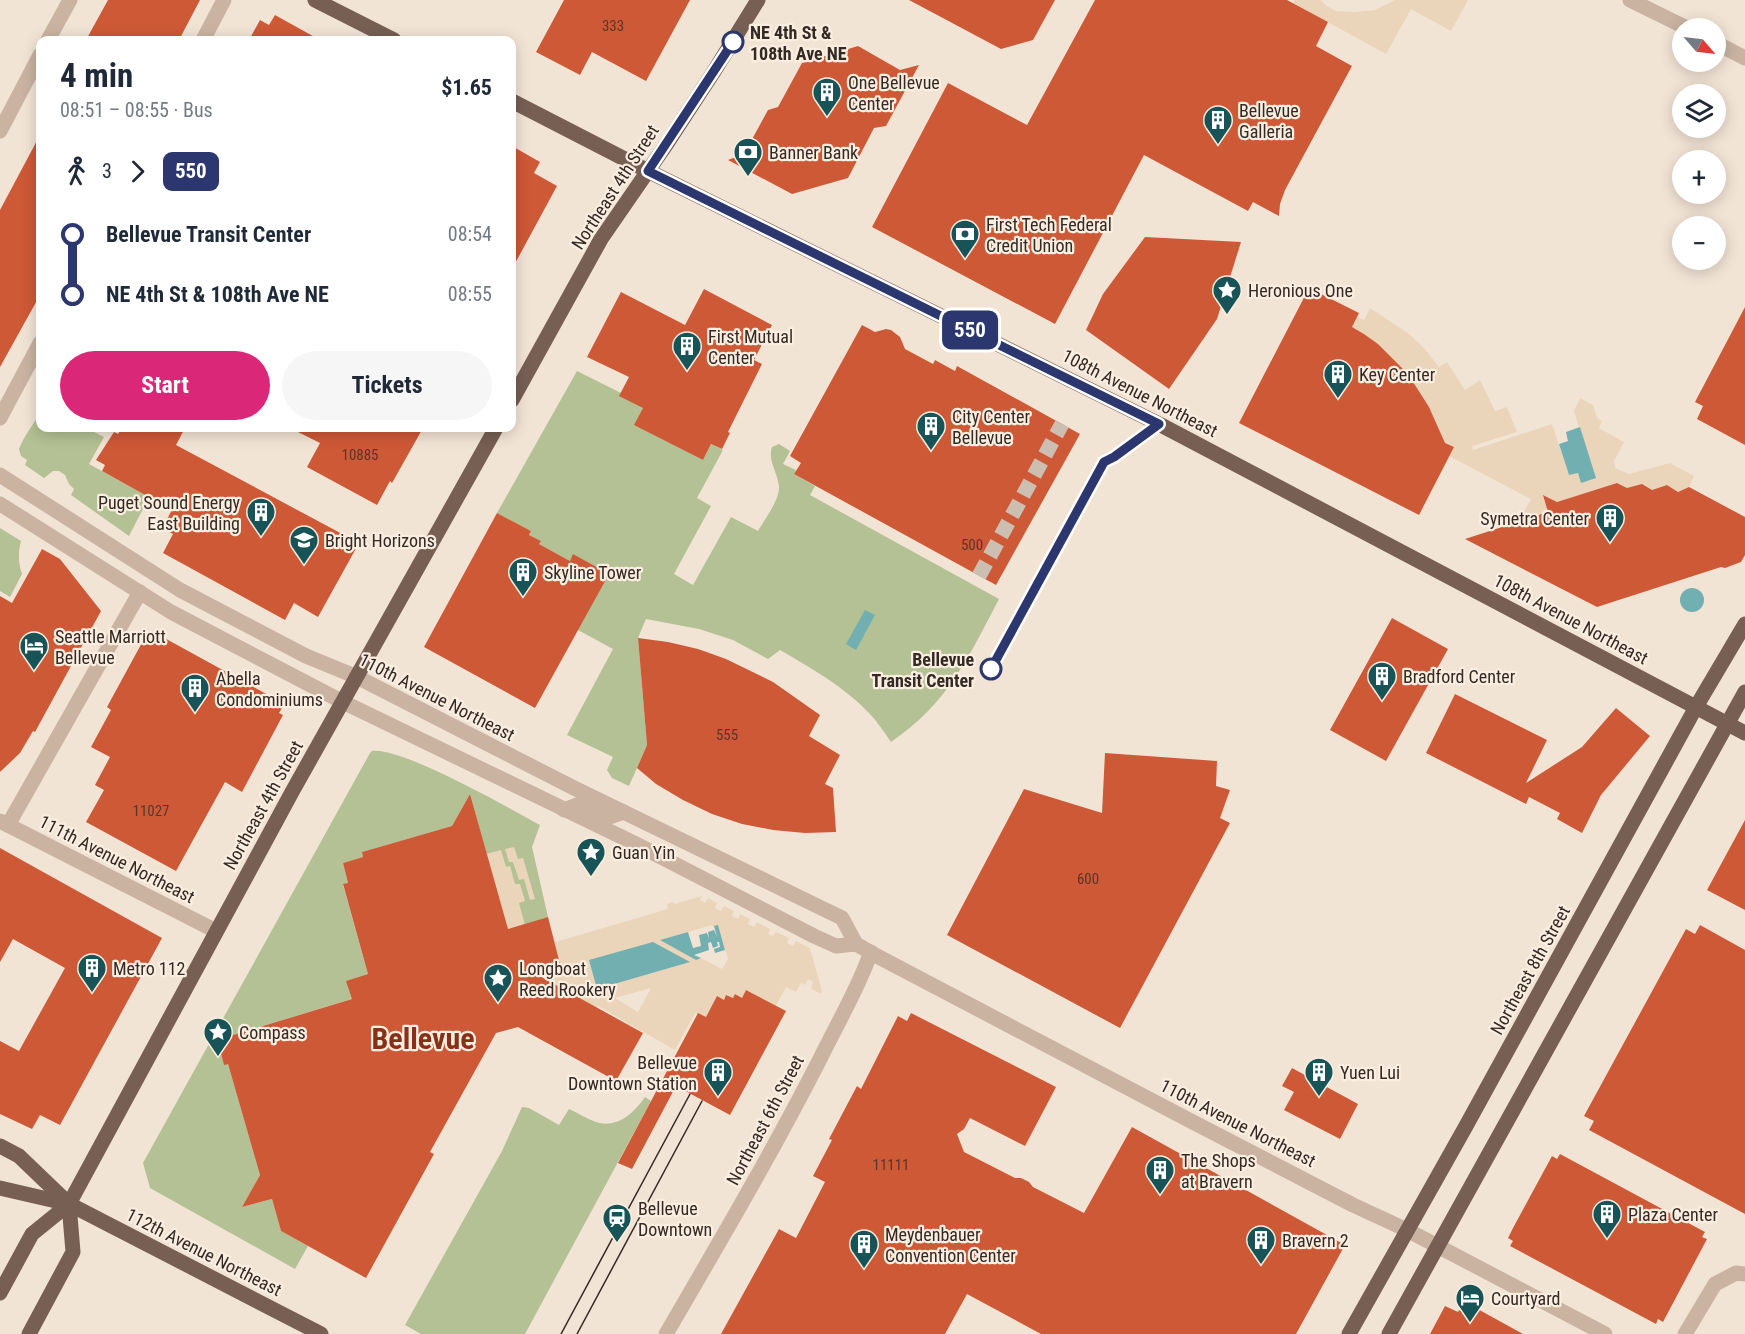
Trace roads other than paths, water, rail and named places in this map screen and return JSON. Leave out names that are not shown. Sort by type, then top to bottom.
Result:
[{"type":"main road","points":[[315,0],[386,36]]},
{"type":"main road","name":"Northeast 4th Street","points":[[516,393],[601,239],[713,73],[758,0]]},
{"type":"main road","name":"108th Avenue Northeast","points":[[516,103],[648,171],[1159,424],[1745,733]]},
{"type":"main road","name":"Northeast 4th Street","points":[[0,1293],[32,1234],[69,1204],[216,931],[494,432]]},
{"type":"main road","name":"Northeast 8th Street","points":[[1349,1334],[1696,707],[1745,624]]},
{"type":"main road","points":[[1389,1334],[1745,692]]},
{"type":"main road","name":"112th Avenue Northeast","points":[[0,1146],[19,1156],[69,1204]]},
{"type":"main road","name":"112th Avenue Northeast","points":[[0,1188],[69,1204],[321,1334]]},
{"type":"main road","points":[[29,1334],[73,1252],[69,1204]]},
{"type":"street","points":[[50,36],[70,0]]},
{"type":"street","points":[[205,36],[224,0]]},
{"type":"street","points":[[1630,0],[1672,21]]},
{"type":"street","points":[[1726,48],[1745,58]]},
{"type":"street","points":[[0,131],[36,63]]},
{"type":"street","points":[[0,418],[36,350]]},
{"type":"street","name":"110th Avenue Northeast","points":[[0,475],[180,590],[306,656],[357,677],[624,812],[842,918],[856,944],[1187,1119],[1353,1205],[1407,1230],[1605,1334]]},
{"type":"street","name":"110th Avenue Northeast","points":[[0,504],[171,612],[344,702],[634,843],[836,946],[856,944]]},
{"type":"street","points":[[4,823],[140,592]]},
{"type":"street","points":[[564,810],[578,805],[607,818],[624,812]]},
{"type":"street","name":"111th Avenue Northeast","points":[[4,823],[216,931]]},
{"type":"street","name":"Northeast 6th Street","points":[[666,1334],[744,1200],[804,1090],[871,952]]},
{"type":"street","points":[[1685,1334],[1715,1284],[1740,1273]]},
{"type":"water","points":[[1580,427],[1596,478],[1581,483],[1578,473],[1569,475],[1559,444],[1568,441],[1566,432]]},
{"type":"water","points":[[1692,588],[1700,592],[1704,600],[1700,608],[1692,612],[1684,608],[1680,600],[1684,592]]},
{"type":"water","points":[[865,610],[875,615],[856,650],[846,644]]},
{"type":"water","points":[[718,925],[725,950],[715,953],[714,949],[720,947],[719,942],[717,942],[718,946],[713,948],[711,942],[708,943],[709,950],[694,955],[701,958],[696,960],[660,940],[688,932],[693,948],[701,946],[699,935],[707,933],[709,939],[708,932],[714,930],[717,937],[714,926]]},
{"type":"water","points":[[653,942],[690,962],[597,989],[589,960]]},
{"type":"tunnel","points":[[979,576],[1062,424]]},
{"type":"tram line","points":[[561,1334],[690,1094]]},
{"type":"tram line","points":[[577,1334],[702,1101]]},
{"type":"place","name":"NE 4th St & 108th Ave NE","points":[[733,42]]},
{"type":"place","name":"One Bellevue Center","points":[[827,118]]},
{"type":"place","name":"Bellevue Galleria","points":[[1218,146]]},
{"type":"place","name":"Banner Bank","points":[[748,178]]},
{"type":"place","name":"First Tech Federal Credit Union","points":[[965,260]]},
{"type":"place","name":"Heronious One","points":[[1227,316]]},
{"type":"place","name":"First Mutual Center","points":[[687,372]]},
{"type":"place","name":"Key Center","points":[[1338,400]]},
{"type":"place","name":"City Center Bellevue","points":[[931,452]]},
{"type":"place","name":"Puget Sound Energy East Building","points":[[261,538]]},
{"type":"place","name":"Symetra Center","points":[[1610,544]]},
{"type":"place","name":"Bright Horizons","points":[[304,566]]},
{"type":"place","name":"Skyline Tower","points":[[523,598]]},
{"type":"place","name":"Bellevue Transit Center","points":[[991,669]]},
{"type":"place","name":"Seattle Marriott Bellevue","points":[[34,672]]},
{"type":"place","name":"Bradford Center","points":[[1382,702]]},
{"type":"place","name":"Abella Condominiums","points":[[195,714]]},
{"type":"place","name":"Guan Yin","points":[[591,878]]},
{"type":"place","name":"Metro 112","points":[[92,994]]},
{"type":"place","name":"Longboat Reed Rookery","points":[[498,1004]]},
{"type":"place","name":"Compass","points":[[218,1058]]},
{"type":"place","name":"Bellevue Downtown Station","points":[[718,1098]]},
{"type":"place","name":"Yuen Lui","points":[[1319,1098]]},
{"type":"place","name":"The Shops at Bravern","points":[[1160,1196]]},
{"type":"place","name":"Plaza Center","points":[[1607,1240]]},
{"type":"place","name":"Bellevue Downtown","points":[[617,1244]]},
{"type":"place","name":"Bravern 2","points":[[1261,1266]]},
{"type":"place","name":"Meydenbauer Convention Center","points":[[864,1270]]},
{"type":"place","name":"Courtyard","points":[[1470,1324]]},
{"type":"district","name":"Bellevue","points":[[423,1038]]}]
